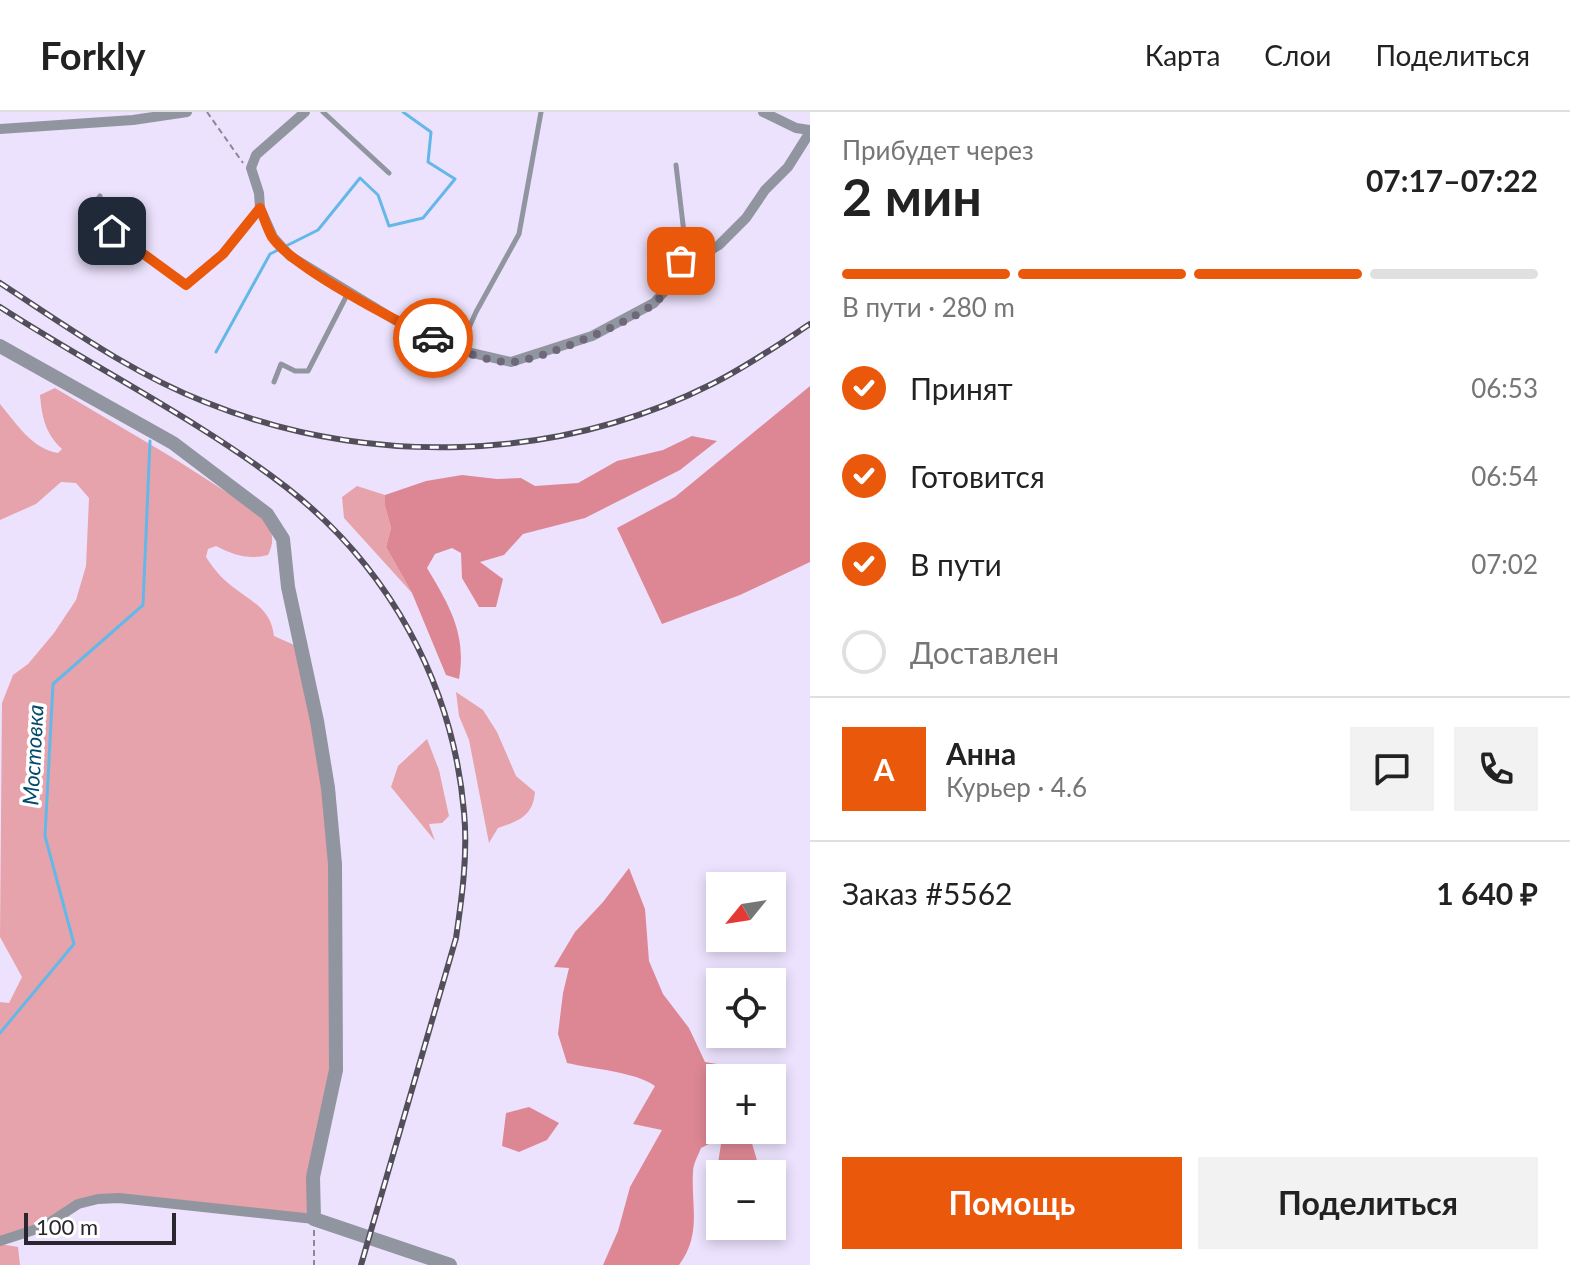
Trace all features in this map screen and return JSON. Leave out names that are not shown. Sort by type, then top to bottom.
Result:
[{"type":"street","points":[[0,129],[133,120],[187,112]]},
{"type":"street","points":[[305,112],[256,155],[251,168],[260,208],[273,237],[290,256],[395,320],[459,350],[511,362],[592,336],[654,303],[671,284],[677,270],[719,245],[788,167],[810,131],[796,128],[763,112]]},
{"type":"street","points":[[0,346],[173,443],[209,467],[267,514],[283,539],[288,587],[328,788],[335,864],[336,1070],[313,1177],[314,1219]]},
{"type":"street","points":[[0,1241],[43,1227],[78,1204],[119,1198],[314,1219],[450,1265]]},
{"type":"lane","points":[[323,112],[389,173]]},
{"type":"lane","points":[[459,350],[519,234],[541,112]]},
{"type":"lane","points":[[676,165],[684,233],[677,270]]},
{"type":"lane","points":[[100,196],[87,213],[186,285],[223,254],[260,208]]},
{"type":"lane","points":[[274,382],[281,364],[295,371],[308,371],[349,292]]},
{"type":"path","points":[[207,112],[242,162],[251,168]]},
{"type":"path","points":[[314,1219],[314,1265]]},
{"type":"shaded area","points":[[810,386],[810,562],[740,595],[662,624],[617,528],[675,497]]},
{"type":"shaded area","points":[[55,388],[250,507],[261,515],[271,533],[268,555],[241,556],[216,546],[208,549],[206,557],[225,580],[265,613],[274,636],[301,648],[328,788],[336,1043],[314,1219],[98,1199],[57,1220],[0,1241],[0,1002],[9,1003],[22,977],[0,937],[2,703],[13,675],[28,664],[76,600],[86,566],[89,498],[76,483],[61,482],[36,504],[0,520],[0,404],[32,441],[58,453],[62,449],[45,424],[40,395]]},
{"type":"shaded area","points":[[692,436],[717,441],[680,470],[585,518],[523,534],[504,555],[480,562],[503,579],[496,607],[479,607],[462,578],[461,553],[452,548],[435,554],[427,568],[454,620],[460,648],[459,679],[446,675],[412,593],[386,547],[391,528],[385,495],[426,481],[462,475],[521,478],[535,486],[578,483],[617,461],[663,450]]},
{"type":"shaded area","points":[[357,486],[385,495],[391,528],[386,547],[412,593],[344,518],[342,497]]},
{"type":"shaded area","points":[[456,692],[483,710],[497,732],[516,776],[535,792],[528,812],[498,828],[489,843],[469,740],[459,716]]},
{"type":"shaded area","points":[[427,739],[439,770],[449,816],[442,823],[429,824],[435,841],[391,787],[398,766]]},
{"type":"shaded area","points":[[629,868],[645,909],[649,961],[663,994],[689,1028],[705,1062],[717,1064],[706,1064],[706,1144],[709,1144],[701,1148],[693,1169],[693,1231],[679,1265],[603,1265],[618,1231],[630,1187],[662,1130],[633,1124],[655,1086],[626,1074],[567,1063],[558,1034],[569,968],[554,967],[575,932]]},
{"type":"shaded area","points":[[529,1107],[559,1123],[547,1140],[519,1152],[502,1146],[506,1113]]},
{"type":"shaded area","points":[[721,1144],[752,1144],[757,1160],[718,1160]]},
{"type":"shaded area","points":[[0,1244],[18,1247],[20,1265],[0,1265]]},
{"type":"waterway","name":"Мостовка","points":[[216,352],[270,254],[318,230],[360,178],[378,195],[389,226],[423,218],[455,179],[428,162],[431,132],[403,112]]},
{"type":"waterway","name":"Мостовка","points":[[0,1033],[74,944],[45,836],[53,684],[143,605],[150,441]]},
{"type":"railway","points":[[0,283],[125,363],[205,402],[267,423],[330,438],[395,446],[460,447],[525,442],[589,429],[652,410],[712,384],[810,324]]},
{"type":"railway","points":[[0,307],[182,416],[286,487],[322,518],[355,553],[384,591],[430,673],[446,718],[457,764],[465,828],[462,891],[456,938],[361,1265]]},
{"type":"way so far","points":[[433,338],[459,350],[511,362],[531,357],[592,336],[636,315],[654,303],[671,284],[681,261]]},
{"type":"route","points":[[112,231],[186,285],[223,254],[260,208],[273,237],[290,256],[395,320],[433,338]]}]
